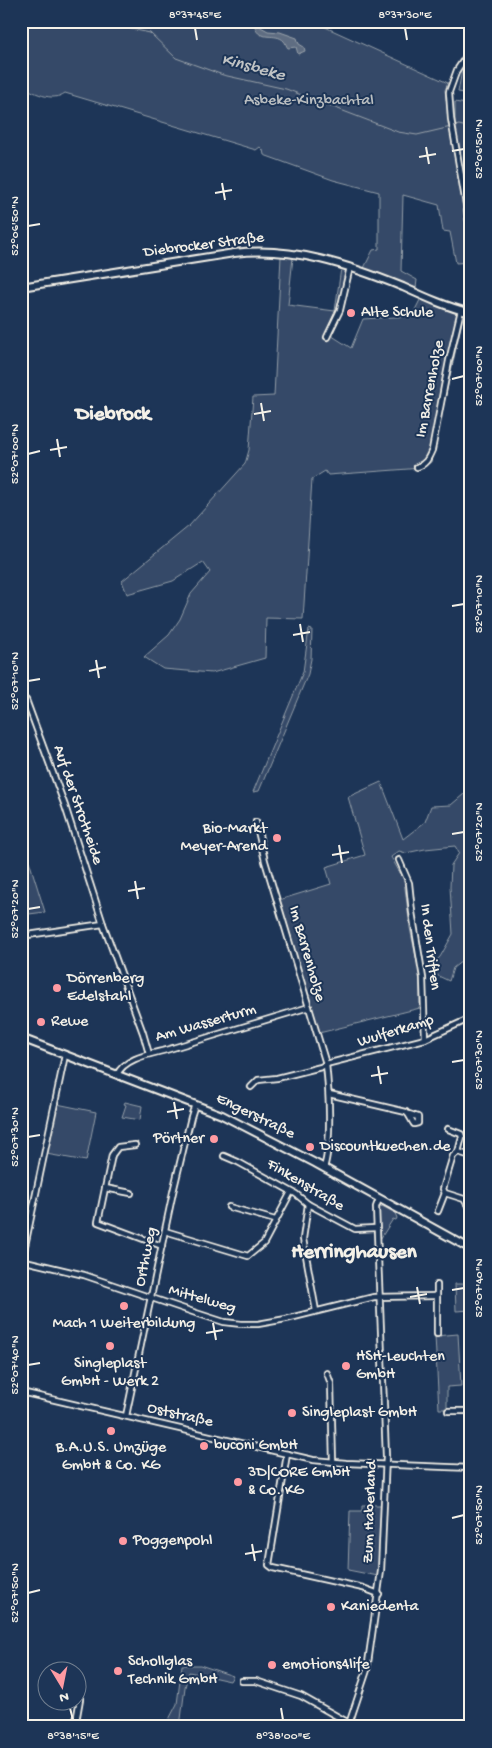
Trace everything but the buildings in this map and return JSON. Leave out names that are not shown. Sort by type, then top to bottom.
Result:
[{"type":"main road","name":"Diebrocker Straße","points":[[21,287],[250,251],[320,258],[350,267],[471,313]]},
{"type":"main road","name":"Engerstraße","points":[[21,1038],[195,1104],[242,1124],[469,1247]]},
{"type":"street","points":[[471,49],[460,64],[450,85],[449,92],[451,119],[471,233]]},
{"type":"street","points":[[327,337],[340,310],[347,273],[350,267]]},
{"type":"street","name":"Im Barrenholze","points":[[417,467],[426,462],[432,450],[461,310]]},
{"type":"street","name":"Auf der Strotheide","points":[[21,698],[26,700],[50,762],[103,924],[149,1054]]},
{"type":"street","name":"Im Barrenholze","points":[[256,822],[263,856],[326,1064],[329,1094],[328,1147],[324,1168]]},
{"type":"street","name":"In den Triften","points":[[399,860],[409,883],[423,978],[425,1039]]},
{"type":"street","points":[[21,936],[103,924]]},
{"type":"street","name":"Am Wasserturm","points":[[117,1075],[120,1068],[125,1064],[149,1054],[309,1007]]},
{"type":"street","name":"Wulferkamp","points":[[251,1087],[258,1080],[277,1078],[425,1039],[471,1018]]},
{"type":"street","points":[[22,1260],[64,1055]]},
{"type":"street","points":[[329,1094],[409,1114]]},
{"type":"street","name":"Orthweg","points":[[126,1416],[165,1231],[195,1104]]},
{"type":"street","points":[[438,1211],[445,1193],[443,1189],[453,1156],[458,1152],[462,1137],[461,1134],[448,1129]]},
{"type":"street","points":[[135,1146],[118,1147],[112,1155],[98,1220],[100,1224],[162,1246]]},
{"type":"street","points":[[458,1152],[471,1156]]},
{"type":"street","name":"Finkenstraße","points":[[224,1156],[292,1192],[308,1204],[355,1229],[376,1228]]},
{"type":"street","points":[[105,1188],[131,1193]]},
{"type":"street","points":[[165,1231],[248,1256],[264,1243],[292,1192]]},
{"type":"street","points":[[445,1193],[464,1199],[467,1204],[471,1205]]},
{"type":"street","name":"Zum Haberland","points":[[348,1725],[367,1670],[379,1594],[386,1465],[376,1228],[376,1208],[379,1198]]},
{"type":"street","points":[[308,1204],[303,1239],[316,1311]]},
{"type":"street","points":[[229,1207],[275,1220]]},
{"type":"street","name":"Mittelweg","points":[[22,1260],[84,1274],[217,1320],[241,1324],[258,1324],[380,1297]]},
{"type":"street","points":[[437,1286],[437,1334]]},
{"type":"street","points":[[380,1297],[437,1296]]},
{"type":"street","points":[[327,1373],[331,1384],[334,1462]]},
{"type":"street","name":"Oststraße","points":[[21,1392],[288,1454],[334,1462],[471,1468]]},
{"type":"street","points":[[448,1411],[471,1411]]},
{"type":"street","points":[[288,1454],[278,1502],[269,1565],[273,1568],[363,1588],[379,1594]]},
{"type":"street","points":[[242,1681],[256,1681],[301,1696],[348,1725],[356,1727]]},
{"type":"street","points":[[75,1727],[78,1710]]},
{"type":"green space","name":"Asbeke-Kinzbachtal","points":[[21,21],[312,21],[448,83],[445,90],[450,127],[455,125],[455,102],[471,105],[471,223],[468,209],[464,209],[471,250],[471,262],[456,263],[450,232],[443,231],[439,205],[403,195],[401,271],[417,280],[416,288],[364,268],[373,250],[379,249],[379,192],[333,180],[264,155],[260,147],[256,150],[65,93],[60,96],[48,97],[21,86]]},
{"type":"green space","points":[[471,53],[471,94],[458,92],[463,65]]},
{"type":"green space","points":[[281,256],[293,257],[288,305],[335,311],[341,268],[347,269],[337,313],[335,312],[326,332],[351,348],[363,319],[412,316],[421,298],[453,310],[463,317],[431,462],[422,468],[328,475],[325,471],[312,479],[303,619],[266,618],[265,658],[212,673],[163,669],[144,657],[169,635],[180,619],[191,594],[210,572],[203,562],[173,581],[127,594],[122,581],[189,526],[245,464],[249,450],[253,397],[274,396]]},
{"type":"green space","points":[[309,629],[312,630],[311,659],[308,674],[259,791],[253,792],[303,672]]},
{"type":"green space","points":[[381,782],[403,839],[425,822],[431,806],[451,805],[471,788],[471,954],[453,968],[449,981],[432,973],[429,967],[440,957],[453,934],[450,887],[451,865],[459,853],[455,846],[406,853],[399,851],[391,857],[404,880],[410,928],[420,976],[420,1008],[319,1033],[279,900],[331,884],[326,867],[365,855],[348,797]]},
{"type":"green space","points":[[21,835],[45,912],[21,915]]},
{"type":"green space","points":[[125,1102],[142,1106],[140,1120],[122,1117],[126,1105],[124,1104]]},
{"type":"green space","points":[[57,1104],[96,1112],[86,1161],[46,1154]]},
{"type":"green space","points":[[382,1206],[395,1213],[397,1218],[396,1220],[393,1219],[379,1241],[378,1210]]},
{"type":"green space","points":[[455,1284],[471,1284],[471,1310],[456,1311]]},
{"type":"green space","points":[[458,1334],[461,1386],[447,1387],[447,1409],[439,1409],[435,1336]]},
{"type":"green space","points":[[362,1505],[382,1505],[378,1576],[348,1570],[350,1511],[362,1511]]},
{"type":"green space","points":[[182,1665],[200,1665],[233,1676],[230,1681],[189,1672],[185,1687],[180,1727],[165,1727],[177,1704]]},
{"type":"shaded area","points":[[259,26],[268,31],[280,32],[297,38],[305,51],[298,54],[296,47],[288,48],[281,38],[260,34],[255,27]]},
{"type":"waterway","name":"Kinsbeke","points":[[94,21],[150,33],[176,58],[223,75],[286,89],[398,132],[417,135],[451,127]]},
{"type":"waterway","name":"Kinsbeke","points":[[455,126],[471,128]]},
{"type":"place","name":"Alte Schule","points":[[351,313]]},
{"type":"place","name":"Bio-Markt Meyer-Arend","points":[[277,838]]},
{"type":"place","name":"Dörrenberg Edelstahl","points":[[57,988]]},
{"type":"place","name":"Rewe","points":[[41,1022]]},
{"type":"place","name":"Pörtner","points":[[214,1139]]},
{"type":"place","name":"Discountkuechen.de","points":[[310,1147]]},
{"type":"place","name":"Mach 1 Weiterbildung","points":[[124,1306]]},
{"type":"place","name":"Singleplast GmbH - Werk 2","points":[[110,1346]]},
{"type":"place","name":"HSH-Leuchten GmbH","points":[[346,1366]]},
{"type":"place","name":"Singleplast GmbH","points":[[292,1413]]},
{"type":"place","name":"B.A.U.S. Umzüge GmbH & Co. KG","points":[[111,1431]]},
{"type":"place","name":"buconi GmbH","points":[[204,1446]]},
{"type":"place","name":"3D|CORE GmbH & Co. KG","points":[[238,1482]]},
{"type":"place","name":"Poggenpohl","points":[[123,1541]]},
{"type":"place","name":"Kaniedenta","points":[[331,1607]]},
{"type":"place","name":"emotions4life","points":[[272,1665]]},
{"type":"place","name":"Schollglas Technik GmbH","points":[[118,1671]]},
{"type":"district","name":"Diebrock","points":[[113,415]]},
{"type":"district","name":"Herringhausen","points":[[354,1253]]}]
